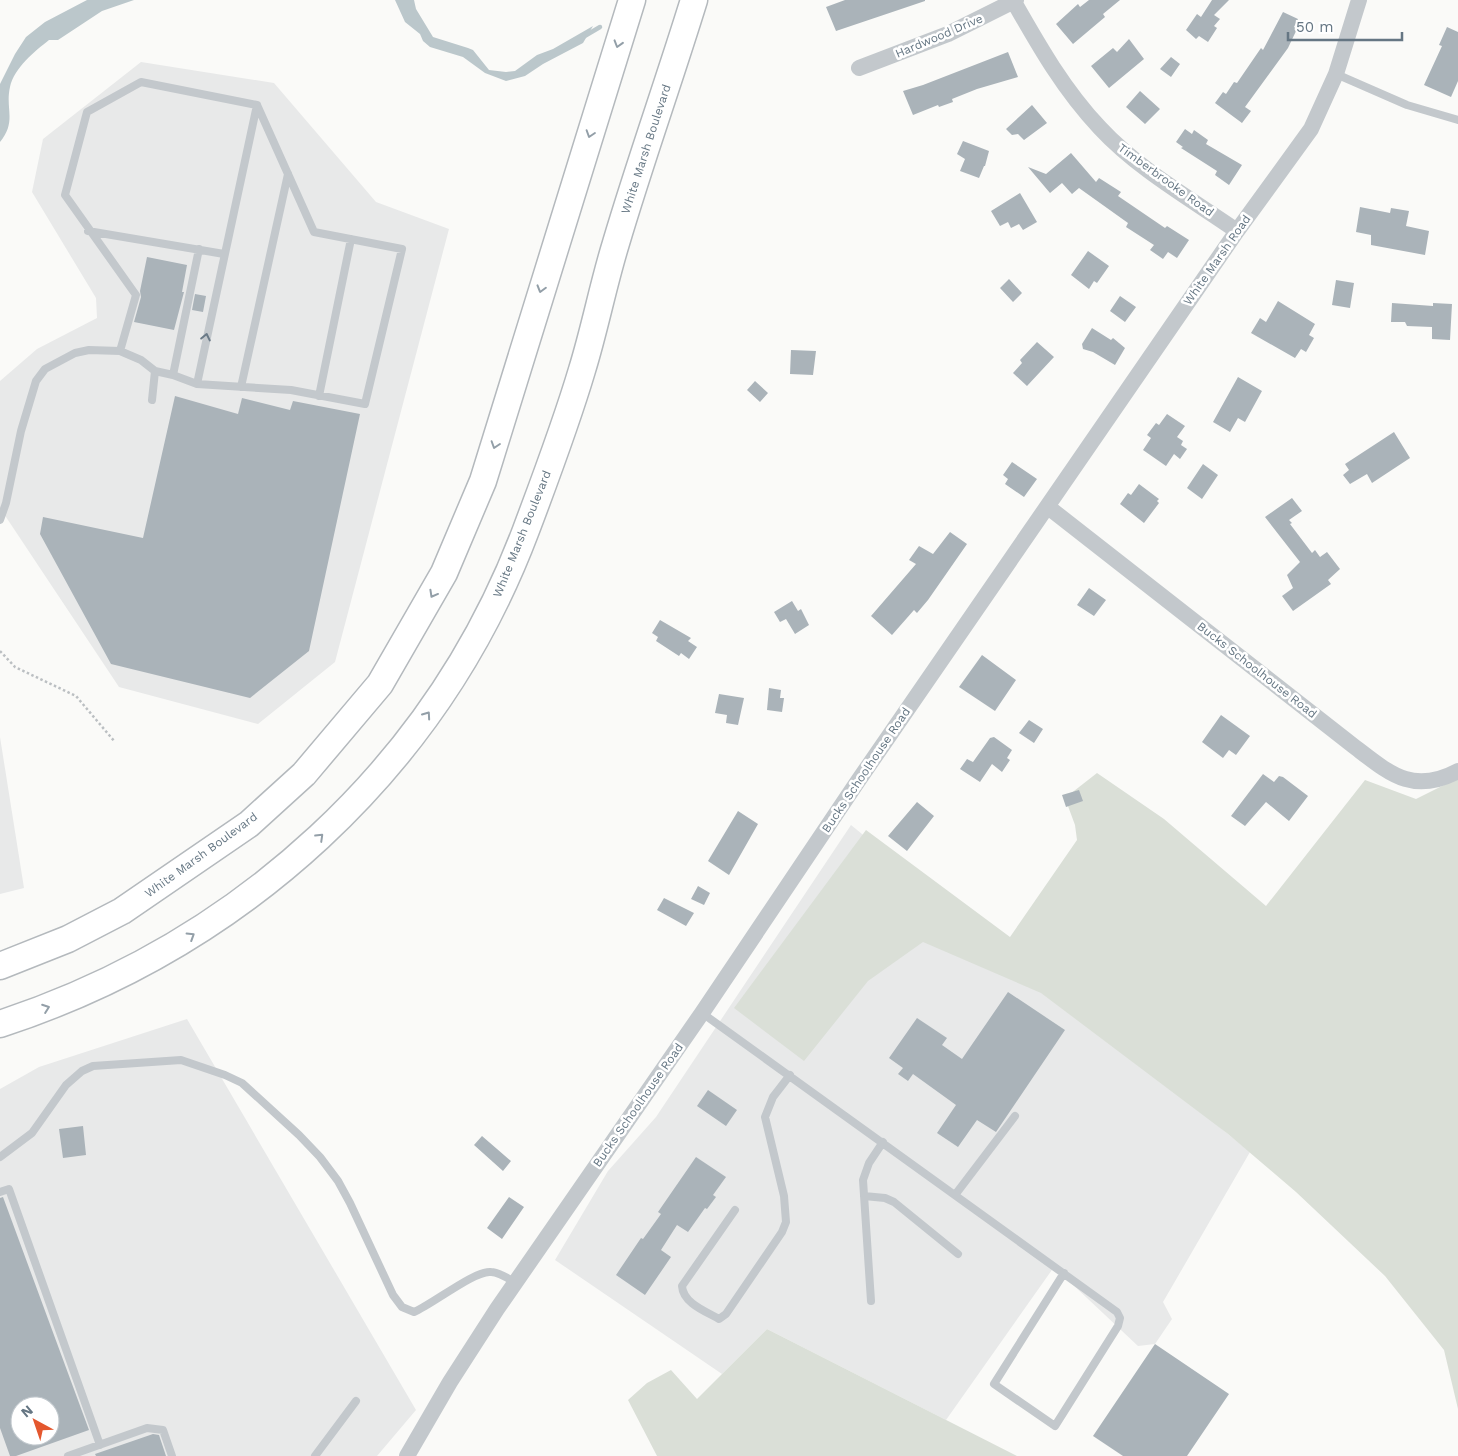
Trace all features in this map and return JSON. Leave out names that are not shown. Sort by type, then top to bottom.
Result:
[{"type":"highway","name":"White Marsh Boulevard","points":[[0,966],[68,939],[122,911],[249,824],[304,774],[380,684],[444,573],[483,481],[632,0]]},
{"type":"highway","name":"White Marsh Boulevard","points":[[0,1024],[70,999],[123,975],[183,941],[243,902],[298,858],[350,807],[400,751],[435,703],[470,648],[504,582],[526,532],[583,369],[615,245],[694,0]]},
{"type":"street","name":"White Marsh Road","points":[[1048,507],[1237,232],[1311,129],[1336,74],[1359,0]]},
{"type":"street","name":"Hardwood Drive","points":[[859,68],[948,34],[1015,1]]},
{"type":"street","name":"Timberbrooke Road","points":[[1015,1],[1047,60],[1100,128],[1139,163],[1237,232]]},
{"type":"street","name":"Bucks Schoolhouse Road","points":[[407,1456],[450,1382],[516,1283],[858,781],[1048,507],[1351,744],[1397,777],[1409,781],[1432,782],[1458,772]]},
{"type":"lane","points":[[1336,74],[1407,105],[1458,120]]},
{"type":"lane","points":[[120,351],[136,295],[88,231],[65,196],[87,112],[141,82],[257,105]]},
{"type":"lane","points":[[0,520],[6,503],[20,432],[36,381],[45,369],[75,353],[89,350],[120,351],[141,360],[156,371],[196,384],[292,390],[366,404],[402,249],[314,232],[257,105]]},
{"type":"lane","points":[[196,384],[257,105]]},
{"type":"lane","points":[[240,387],[288,174]]},
{"type":"lane","points":[[88,231],[224,254]]},
{"type":"lane","points":[[319,396],[350,239]]},
{"type":"lane","points":[[173,375],[199,249]]},
{"type":"lane","points":[[152,400],[156,371]]},
{"type":"lane","points":[[702,1012],[883,1142],[955,1195],[1064,1273],[1117,1312],[1120,1318],[1118,1326],[1055,1426],[994,1384],[1064,1273]]},
{"type":"lane","points":[[0,1157],[32,1133],[66,1084],[82,1071],[107,1064],[181,1060],[242,1083],[299,1135],[320,1157],[338,1181],[379,1262],[392,1296],[402,1307],[414,1312],[429,1306],[482,1272],[494,1272],[516,1283]]},
{"type":"lane","points":[[734,1210],[682,1286],[682,1294],[688,1300],[719,1319],[726,1314],[782,1232],[786,1222],[784,1196],[765,1118],[773,1097],[790,1075]]},
{"type":"lane","points":[[955,1195],[1015,1116]]},
{"type":"lane","points":[[871,1301],[864,1180],[869,1163],[883,1142]]},
{"type":"lane","points":[[0,1192],[9,1189],[100,1445]]},
{"type":"lane","points":[[864,1196],[885,1198],[894,1202],[958,1254]]},
{"type":"lane","points":[[314,1456],[356,1401]]},
{"type":"lane","points":[[68,1456],[148,1428],[163,1430],[172,1456]]},
{"type":"path","points":[[0,651],[15,667],[76,696],[115,742]]},
{"type":"shaded area","points":[[87,0],[134,0],[102,11],[58,40],[49,40],[26,60],[12,80],[9,95],[8,128],[0,142],[0,84],[15,54],[26,37],[45,22]]},
{"type":"shaded area","points":[[395,0],[414,0],[416,9],[433,37],[473,50],[489,70],[515,71],[537,55],[553,49],[593,26],[583,43],[543,64],[525,76],[506,81],[485,73],[463,57],[430,47],[423,41],[420,34],[405,22]]},
{"type":"shaded area","points":[[141,62],[274,83],[376,202],[449,229],[335,662],[258,724],[119,687],[0,508],[0,381],[37,349],[97,318],[96,298],[32,192],[43,139]]},
{"type":"shaded area","points":[[0,737],[24,888],[0,894]]},
{"type":"shaded area","points":[[1097,773],[1164,819],[1266,906],[1365,780],[1416,799],[1458,778],[1458,1409],[1444,1350],[1385,1276],[1296,1192],[1228,1134],[1041,993],[923,942],[868,981],[804,1061],[734,1008],[866,830],[1010,937],[1077,840],[1075,825],[1065,798]]},
{"type":"shaded area","points":[[851,825],[1250,1152],[1163,1302],[1172,1319],[1155,1344],[1138,1346],[1054,1267],[946,1420],[767,1329],[722,1374],[555,1260],[608,1171],[656,1117]]},
{"type":"shaded area","points":[[187,1019],[416,1410],[377,1456],[0,1456],[0,1089],[39,1067]]},
{"type":"shaded area","points":[[767,1329],[1017,1456],[657,1456],[628,1400],[647,1383],[671,1370],[697,1399]]},
{"type":"building","points":[[845,0],[925,1],[836,31],[826,7]]},
{"type":"building","points":[[1089,0],[1120,0],[1103,14],[1105,17],[1073,44],[1056,24],[1078,4],[1080,7]]},
{"type":"building","points":[[1212,0],[1229,0],[1214,15],[1220,19],[1214,26],[1217,28],[1208,42],[1199,36],[1196,39],[1186,30],[1197,14],[1201,17]]},
{"type":"building","points":[[1283,12],[1298,19],[1294,27],[1297,29],[1288,48],[1245,107],[1251,111],[1242,123],[1215,103],[1223,92],[1226,94],[1234,82],[1237,83],[1261,48],[1263,50]]},
{"type":"building","points":[[1447,27],[1458,32],[1458,81],[1451,97],[1424,85],[1442,46],[1439,45]]},
{"type":"building","points":[[1129,39],[1144,59],[1109,88],[1091,66],[1113,48],[1117,52]]},
{"type":"building","points":[[1008,52],[1018,77],[977,89],[952,99],[953,102],[939,107],[938,105],[913,115],[903,91]]},
{"type":"building","points":[[1171,57],[1180,64],[1171,77],[1160,69]]},
{"type":"building","points":[[1140,91],[1160,109],[1145,124],[1126,107]]},
{"type":"building","points":[[1032,105],[1047,123],[1024,140],[1018,134],[1012,135],[1006,129]]},
{"type":"building","points":[[1185,129],[1192,134],[1194,130],[1208,140],[1206,144],[1242,165],[1229,185],[1215,175],[1217,171],[1181,148],[1183,147],[1176,142]]},
{"type":"building","points":[[963,141],[989,151],[979,178],[960,171],[965,159],[957,154]]},
{"type":"building","points":[[1071,153],[1096,182],[1099,178],[1121,192],[1118,196],[1165,228],[1167,226],[1189,240],[1177,258],[1168,252],[1163,259],[1150,250],[1154,245],[1126,227],[1128,223],[1079,188],[1072,194],[1062,183],[1050,193],[1028,167],[1046,174]]},
{"type":"building","points":[[1020,193],[1037,222],[1023,230],[1019,224],[1011,228],[1008,222],[1000,226],[991,211]]},
{"type":"building","points":[[1360,207],[1390,213],[1391,208],[1409,211],[1406,226],[1429,231],[1425,255],[1371,245],[1371,235],[1356,232]]},
{"type":"building","points":[[1088,251],[1109,266],[1097,283],[1094,281],[1089,289],[1071,275]]},
{"type":"building","points":[[147,257],[187,265],[182,292],[184,292],[174,330],[134,322],[141,297],[140,291]]},
{"type":"building","points":[[1009,279],[1022,293],[1013,302],[1000,288]]},
{"type":"building","points":[[1336,280],[1354,283],[1350,308],[1332,305]]},
{"type":"building","points":[[195,294],[206,296],[203,312],[192,310]]},
{"type":"building","points":[[1120,296],[1136,307],[1125,322],[1110,311]]},
{"type":"building","points":[[1278,301],[1315,324],[1309,335],[1314,338],[1306,352],[1301,349],[1295,358],[1251,333],[1260,318],[1266,322]]},
{"type":"building","points":[[1392,303],[1433,306],[1433,303],[1452,304],[1450,340],[1432,339],[1432,327],[1407,326],[1405,322],[1391,322]]},
{"type":"building","points":[[1092,328],[1111,340],[1113,338],[1125,348],[1115,365],[1093,352],[1083,349],[1082,344]]},
{"type":"building","points":[[1037,342],[1054,357],[1027,386],[1013,373],[1022,363],[1020,360]]},
{"type":"building","points":[[791,350],[816,351],[813,375],[790,374]]},
{"type":"building","points":[[1238,377],[1262,391],[1245,422],[1238,418],[1230,432],[1213,422]]},
{"type":"building","points":[[755,381],[768,393],[760,402],[747,390]]},
{"type":"building","points":[[175,396],[238,414],[242,398],[290,410],[293,401],[360,414],[309,651],[250,698],[111,664],[40,534],[43,517],[143,538]]},
{"type":"building","points":[[1167,414],[1185,426],[1177,437],[1183,441],[1181,445],[1187,449],[1180,459],[1174,454],[1166,466],[1143,450],[1151,438],[1147,435],[1156,423],[1159,425]]},
{"type":"building","points":[[1394,432],[1410,458],[1372,483],[1367,474],[1350,484],[1343,475],[1349,470],[1345,464]]},
{"type":"building","points":[[1012,462],[1037,479],[1024,497],[1005,484],[1008,479],[1003,475]]},
{"type":"building","points":[[1203,464],[1218,475],[1202,499],[1187,488]]},
{"type":"building","points":[[1139,484],[1159,499],[1157,501],[1159,503],[1144,523],[1120,504],[1128,493],[1131,495]]},
{"type":"building","points":[[1292,498],[1302,511],[1289,520],[1292,523],[1290,524],[1312,553],[1315,550],[1320,557],[1327,552],[1340,569],[1328,580],[1331,584],[1293,611],[1282,596],[1293,588],[1287,575],[1300,562],[1265,517]]},
{"type":"building","points":[[950,532],[967,544],[928,600],[917,613],[914,610],[892,635],[871,616],[916,564],[909,560],[919,546],[933,554]]},
{"type":"building","points":[[1089,588],[1106,600],[1094,616],[1077,605]]},
{"type":"building","points":[[792,601],[798,611],[801,609],[809,625],[795,634],[786,619],[780,622],[774,612]]},
{"type":"building","points":[[660,620],[691,638],[688,641],[697,647],[689,659],[681,653],[679,656],[656,641],[658,637],[652,633]]},
{"type":"building","points":[[982,655],[1016,680],[995,711],[959,687]]},
{"type":"building","points":[[769,688],[781,690],[780,698],[784,698],[782,712],[767,710]]},
{"type":"building","points":[[719,694],[744,698],[738,725],[726,723],[727,715],[715,713]]},
{"type":"building","points":[[1221,715],[1250,736],[1236,755],[1229,750],[1223,758],[1202,742]]},
{"type":"building","points":[[1029,720],[1043,729],[1034,743],[1019,733]]},
{"type":"building","points":[[994,737],[1012,750],[1007,758],[1010,760],[1002,772],[992,764],[980,782],[960,769],[967,759],[973,762],[990,738]]},
{"type":"building","points":[[1263,774],[1274,782],[1279,776],[1283,777],[1308,796],[1289,821],[1266,802],[1245,826],[1231,816]]},
{"type":"building","points":[[1079,790],[1083,801],[1066,807],[1062,795]]},
{"type":"building","points":[[917,802],[934,816],[907,851],[888,836]]},
{"type":"building","points":[[738,811],[758,824],[729,875],[708,861]]},
{"type":"building","points":[[698,886],[710,893],[704,905],[691,899]]},
{"type":"building","points":[[664,898],[694,913],[686,926],[657,910]]},
{"type":"building","points":[[1008,992],[1065,1030],[996,1132],[977,1120],[958,1147],[937,1133],[956,1105],[913,1074],[908,1081],[898,1074],[903,1068],[889,1058],[917,1018],[947,1038],[942,1045],[962,1059]]},
{"type":"building","points":[[708,1090],[737,1110],[726,1126],[697,1106]]},
{"type":"building","points":[[83,1126],[86,1155],[63,1158],[59,1129]]},
{"type":"building","points":[[482,1136],[511,1161],[503,1171],[474,1145]]},
{"type":"building","points":[[696,1157],[726,1177],[713,1195],[716,1197],[707,1209],[705,1208],[688,1232],[677,1225],[661,1250],[671,1257],[645,1295],[616,1275],[641,1238],[643,1239],[661,1214],[658,1212]]},
{"type":"building","points":[[3,1197],[89,1430],[60,1440],[60,1396],[10,1396],[10,1446],[44,1446],[16,1456],[10,1456],[0,1428],[0,1198]]},
{"type":"building","points":[[509,1197],[524,1207],[502,1239],[487,1228]]},
{"type":"building","points":[[1155,1344],[1229,1394],[1187,1456],[1123,1456],[1093,1436]]},
{"type":"building","points":[[153,1434],[159,1435],[166,1456],[96,1456],[95,1454]]},
{"type":"waterway","points":[[583,37],[600,27]]}]
